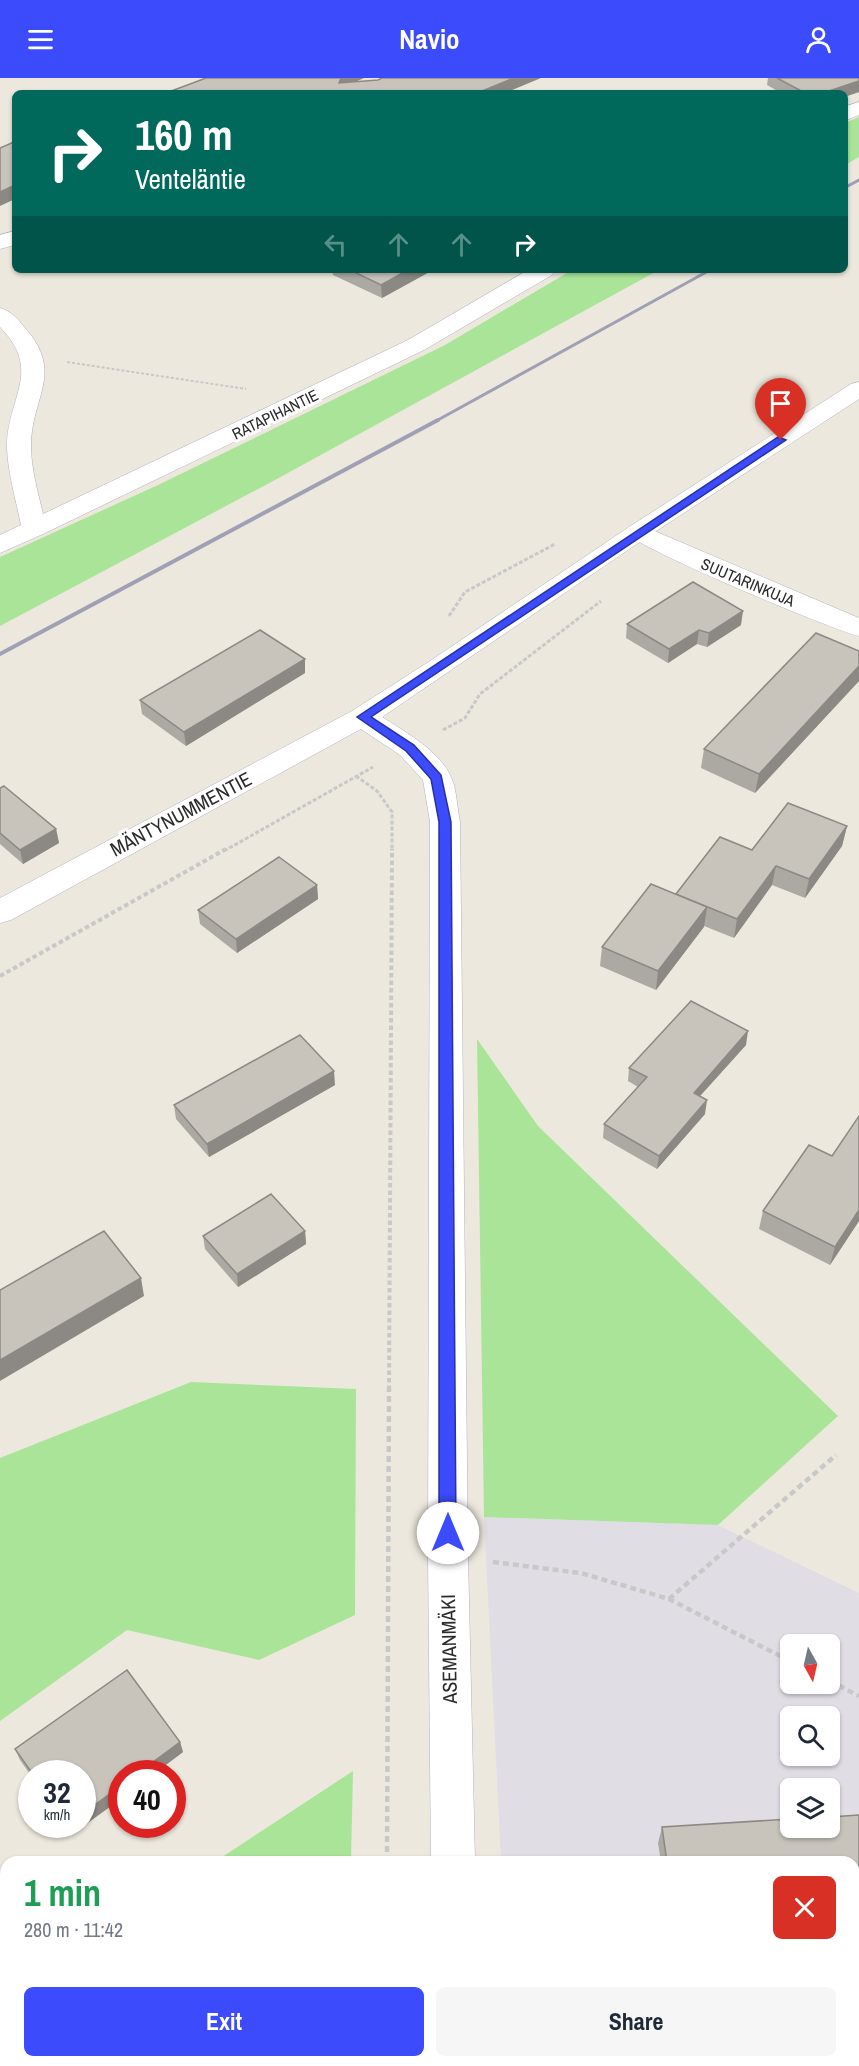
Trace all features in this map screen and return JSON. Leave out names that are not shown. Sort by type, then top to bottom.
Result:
[{"type":"street","name":"RATAPIHANTIE","points":[[0,544],[416,345],[539,273]]},
{"type":"street","points":[[0,315],[16,331],[33,357],[30,390],[21,421],[19,448],[34,529]]},
{"type":"street","name":"MÄNTYNUMMENTIE","points":[[0,912],[362,717],[440,667],[638,532],[859,389]]},
{"type":"street","name":"SUUTARINKUJA","points":[[638,532],[670,549],[859,628]]},
{"type":"street","name":"ASEMANMÄKI","points":[[362,717],[410,748],[437,777],[445,822],[448,1556],[453,1856]]},
{"type":"path","points":[[33,357],[307,399]]},
{"type":"path","points":[[356,776],[377,791],[392,812],[387,1856]]},
{"type":"path","points":[[669,1599],[836,1455]]},
{"type":"path","points":[[448,1556],[581,1573],[669,1599],[780,1656]]},
{"type":"path","points":[[840,1686],[859,1696]]},
{"type":"shaded area","points":[[484,1517],[718,1525],[859,1593],[859,1856],[501,1856]]},
{"type":"green space","points":[[859,117],[859,157],[848,163],[848,122]]},
{"type":"green space","points":[[567,273],[654,273],[275,480],[0,626],[0,557],[158,485],[445,345]]},
{"type":"green space","points":[[477,1039],[538,1126],[838,1416],[718,1525],[484,1517]]},
{"type":"green space","points":[[191,1382],[356,1389],[355,1615],[259,1660],[127,1630],[0,1721],[0,1458]]},
{"type":"green space","points":[[353,1771],[351,1856],[224,1856]]},
{"type":"building","points":[[206,78],[341,78],[339,83],[382,78],[514,78],[484,90],[174,90]]},
{"type":"building","points":[[777,78],[859,78],[859,81],[832,90],[799,90]]},
{"type":"building","points":[[12,143],[12,186],[0,192],[0,148]]},
{"type":"building","points":[[356,273],[403,273],[381,285]]},
{"type":"building","points":[[693,582],[743,611],[709,633],[699,630],[669,649],[627,624]]},
{"type":"building","points":[[260,630],[305,659],[184,732],[140,700]]},
{"type":"building","points":[[816,633],[859,651],[859,666],[759,774],[704,749]]},
{"type":"building","points":[[4,786],[56,829],[20,850],[0,833],[0,788]]},
{"type":"building","points":[[788,803],[847,826],[809,879],[776,866],[737,919],[676,894],[720,837],[752,850]]},
{"type":"building","points":[[279,857],[317,885],[236,939],[198,910]]},
{"type":"building","points":[[651,884],[707,907],[658,971],[602,947]]},
{"type":"building","points":[[691,1001],[748,1031],[694,1093],[707,1100],[659,1156],[604,1124],[647,1077],[629,1068]]},
{"type":"building","points":[[300,1035],[334,1071],[207,1144],[174,1105]]},
{"type":"building","points":[[859,1116],[859,1210],[835,1247],[763,1211],[809,1145],[832,1156]]},
{"type":"building","points":[[271,1194],[305,1231],[237,1274],[203,1236]]},
{"type":"building","points":[[104,1231],[141,1278],[0,1360],[0,1290]]},
{"type":"building","points":[[127,1670],[180,1742],[156,1760],[108,1760],[108,1795],[96,1804],[96,1760],[23,1760],[15,1749]]},
{"type":"building","points":[[859,1815],[859,1856],[666,1856],[662,1827],[780,1820],[780,1838],[840,1838],[840,1816]]},
{"type":"railway","points":[[848,186],[859,180]]},
{"type":"railway","points":[[436,421],[705,273]]},
{"type":"railway","points":[[0,654],[438,420]]},
{"type":"route","points":[[448,1533],[445,822],[437,777],[410,748],[362,717],[440,667],[638,532],[781,440]]}]
